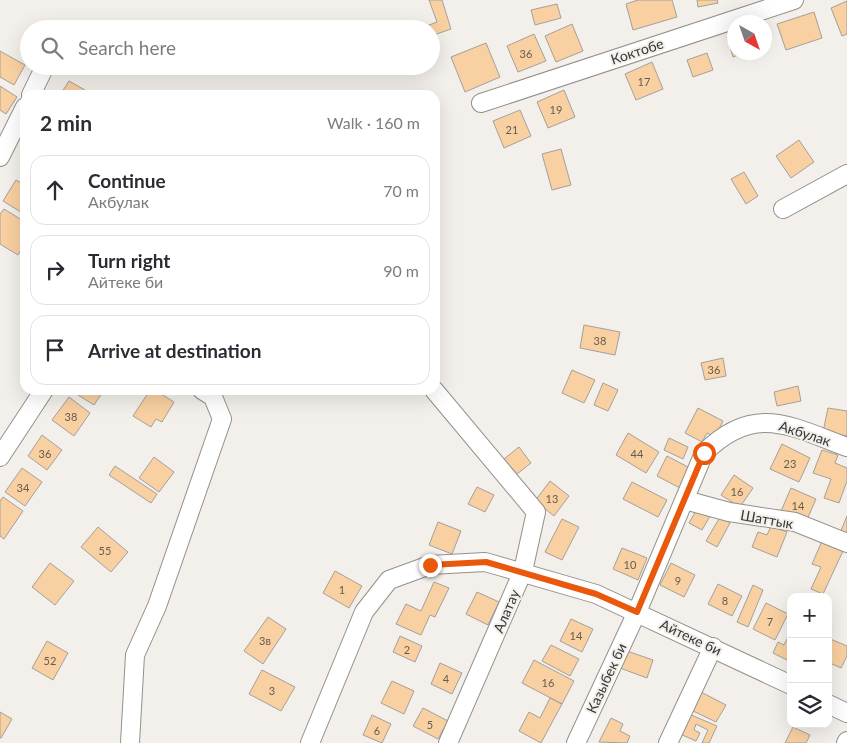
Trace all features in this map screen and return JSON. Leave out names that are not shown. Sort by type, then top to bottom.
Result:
[{"type":"street","name":"Коктобе","points":[[481,103],[794,0]]},
{"type":"street","points":[[33,90],[41,75]]},
{"type":"street","points":[[0,157],[20,117]]},
{"type":"street","points":[[783,209],[847,174]]},
{"type":"street","points":[[0,457],[41,395]]},
{"type":"street","points":[[130,743],[135,654],[158,606],[222,419],[213,397],[210,395]]},
{"type":"street","name":"Алатау","points":[[438,395],[536,512],[523,572],[448,743]]},
{"type":"street","name":"Акбулак","points":[[637,612],[704,453],[718,439],[739,426],[768,422],[795,428],[847,447]]},
{"type":"street","name":"Шаттык","points":[[685,500],[728,512],[795,522],[847,544]]},
{"type":"street","name":"Айтеке би","points":[[310,743],[364,612],[389,580],[430,565],[486,562],[596,594],[787,683]]},
{"type":"street","name":"Казыбек би","points":[[576,743],[637,612]]},
{"type":"street","points":[[668,743],[713,647]]},
{"type":"street","points":[[832,706],[847,713]]},
{"type":"building","points":[[429,0],[442,0],[451,29],[440,33],[440,20],[436,20]]},
{"type":"building","points":[[638,0],[672,0],[677,17],[633,30],[626,4]]},
{"type":"building","points":[[697,0],[717,0],[718,3],[698,7]]},
{"type":"building","points":[[847,1],[847,34],[842,36],[831,8]]},
{"type":"building","points":[[557,4],[561,18],[535,25],[531,10]]},
{"type":"building","points":[[814,12],[822,38],[786,50],[777,24]]},
{"type":"building","points":[[572,24],[583,51],[556,62],[545,36]]},
{"type":"building","points":[[534,34],[546,61],[518,72],[507,46]]},
{"type":"building","points":[[486,43],[500,77],[465,92],[451,57]]},
{"type":"building","points":[[0,51],[20,62],[20,74],[14,85],[0,77]]},
{"type":"building","points":[[707,53],[713,70],[693,77],[687,60]]},
{"type":"building","points":[[652,62],[663,89],[636,100],[625,74]]},
{"type":"building","points":[[69,81],[85,90],[63,90]]},
{"type":"building","points":[[0,86],[17,97],[6,114],[0,110]]},
{"type":"building","points":[[564,90],[575,117],[548,128],[537,102]]},
{"type":"building","points":[[520,110],[531,136],[504,148],[493,121]]},
{"type":"building","points":[[799,140],[814,162],[791,178],[776,156]]},
{"type":"building","points":[[561,149],[571,185],[552,190],[542,154]]},
{"type":"building","points":[[744,172],[758,196],[746,204],[731,179]]},
{"type":"building","points":[[16,180],[20,182],[20,212],[3,201]]},
{"type":"building","points":[[4,209],[20,219],[20,252],[18,255],[0,244],[0,214]]},
{"type":"building","points":[[584,325],[620,332],[615,355],[580,348]]},
{"type":"building","points":[[723,358],[726,376],[705,380],[701,363]]},
{"type":"building","points":[[572,370],[595,380],[584,403],[562,393]]},
{"type":"building","points":[[603,383],[618,390],[608,411],[594,405]]},
{"type":"building","points":[[798,386],[801,401],[777,406],[774,392]]},
{"type":"building","points":[[78,395],[101,395],[94,405]]},
{"type":"building","points":[[147,395],[163,395],[174,402],[162,422],[156,419],[151,427],[133,416]]},
{"type":"building","points":[[69,397],[90,413],[74,436],[52,420]]},
{"type":"building","points":[[698,408],[723,421],[715,437],[707,433],[702,442],[685,433]]},
{"type":"building","points":[[828,408],[847,411],[847,436],[823,432]]},
{"type":"building","points":[[628,433],[659,452],[646,473],[616,455]]},
{"type":"building","points":[[42,435],[62,450],[47,470],[28,456]]},
{"type":"building","points":[[669,438],[688,447],[683,459],[664,450]]},
{"type":"building","points":[[782,444],[810,458],[799,482],[770,469]]},
{"type":"building","points":[[519,447],[531,463],[517,474],[504,459]]},
{"type":"building","points":[[822,450],[838,455],[835,463],[847,468],[847,481],[839,503],[824,498],[831,479],[813,473]]},
{"type":"building","points":[[667,456],[690,468],[680,488],[657,476]]},
{"type":"building","points":[[154,457],[174,472],[159,492],[139,478]]},
{"type":"building","points":[[115,466],[157,494],[151,503],[109,475]]},
{"type":"building","points":[[22,468],[42,482],[25,506],[5,492]]},
{"type":"building","points":[[734,475],[753,488],[740,507],[721,495]]},
{"type":"building","points":[[550,481],[569,496],[554,516],[535,501]]},
{"type":"building","points":[[632,482],[667,500],[658,517],[623,499]]},
{"type":"building","points":[[477,487],[494,495],[485,512],[468,504]]},
{"type":"building","points":[[791,488],[816,499],[806,522],[781,511]]},
{"type":"building","points":[[3,497],[23,511],[4,539],[0,536],[0,501]]},
{"type":"building","points":[[697,509],[710,516],[702,530],[689,523]]},
{"type":"building","points":[[847,516],[847,536],[840,533]]},
{"type":"building","points":[[720,517],[730,523],[717,547],[706,541]]},
{"type":"building","points":[[562,519],[579,527],[562,560],[545,552]]},
{"type":"building","points":[[438,522],[461,531],[452,554],[429,545]]},
{"type":"building","points":[[771,526],[787,532],[777,557],[752,547],[758,532],[767,535]]},
{"type":"building","points":[[98,527],[128,552],[111,572],[81,547]]},
{"type":"building","points":[[822,541],[843,551],[823,593],[811,589],[821,567],[812,564]]},
{"type":"building","points":[[622,548],[647,558],[638,580],[613,569]]},
{"type":"building","points":[[50,563],[74,581],[55,605],[32,587]]},
{"type":"building","points":[[671,563],[695,575],[684,597],[660,585]]},
{"type":"building","points":[[335,571],[362,586],[349,608],[323,593]]},
{"type":"building","points":[[434,582],[449,588],[435,617],[430,615],[421,635],[396,624],[406,604],[421,611]]},
{"type":"building","points":[[718,584],[742,596],[732,616],[708,604]]},
{"type":"building","points":[[753,585],[763,590],[748,627],[737,622]]},
{"type":"building","points":[[477,592],[499,602],[488,625],[466,614]]},
{"type":"building","points":[[766,603],[787,614],[775,640],[753,629]]},
{"type":"building","points":[[268,617],[286,629],[263,664],[244,651]]},
{"type":"building","points":[[571,619],[593,629],[582,652],[560,641]]},
{"type":"building","points":[[400,636],[422,646],[415,662],[393,652]]},
{"type":"building","points":[[787,639],[787,660],[773,653],[778,642],[784,645]]},
{"type":"building","points":[[832,640],[847,646],[847,656],[841,668],[832,664]]},
{"type":"building","points":[[47,641],[68,653],[53,680],[32,668]]},
{"type":"building","points":[[551,645],[579,659],[570,676],[542,661]]},
{"type":"building","points":[[627,651],[653,660],[647,678],[620,668]]},
{"type":"building","points":[[534,660],[574,681],[562,704],[522,683]]},
{"type":"building","points":[[440,663],[462,673],[452,694],[431,684]]},
{"type":"building","points":[[262,670],[295,687],[281,711],[249,694]]},
{"type":"building","points":[[392,681],[414,691],[404,714],[381,703]]},
{"type":"building","points":[[701,692],[726,705],[716,722],[691,710]]},
{"type":"building","points":[[550,698],[562,704],[541,743],[519,731],[529,712],[540,718]]},
{"type":"building","points":[[423,708],[448,721],[438,739],[413,726]]},
{"type":"building","points":[[0,712],[12,719],[1,738],[0,738]]},
{"type":"building","points":[[689,714],[717,726],[709,743],[702,743],[708,730],[696,724],[694,730],[700,733],[696,741],[680,734]]},
{"type":"building","points":[[372,715],[391,724],[382,743],[363,735]]},
{"type":"building","points":[[611,718],[623,724],[620,731],[630,736],[627,743],[599,742]]},
{"type":"building","points":[[792,728],[810,735],[806,743],[785,743]]},
{"type":"route","points":[[430,565],[486,562],[596,594],[637,612],[704,453]]}]
